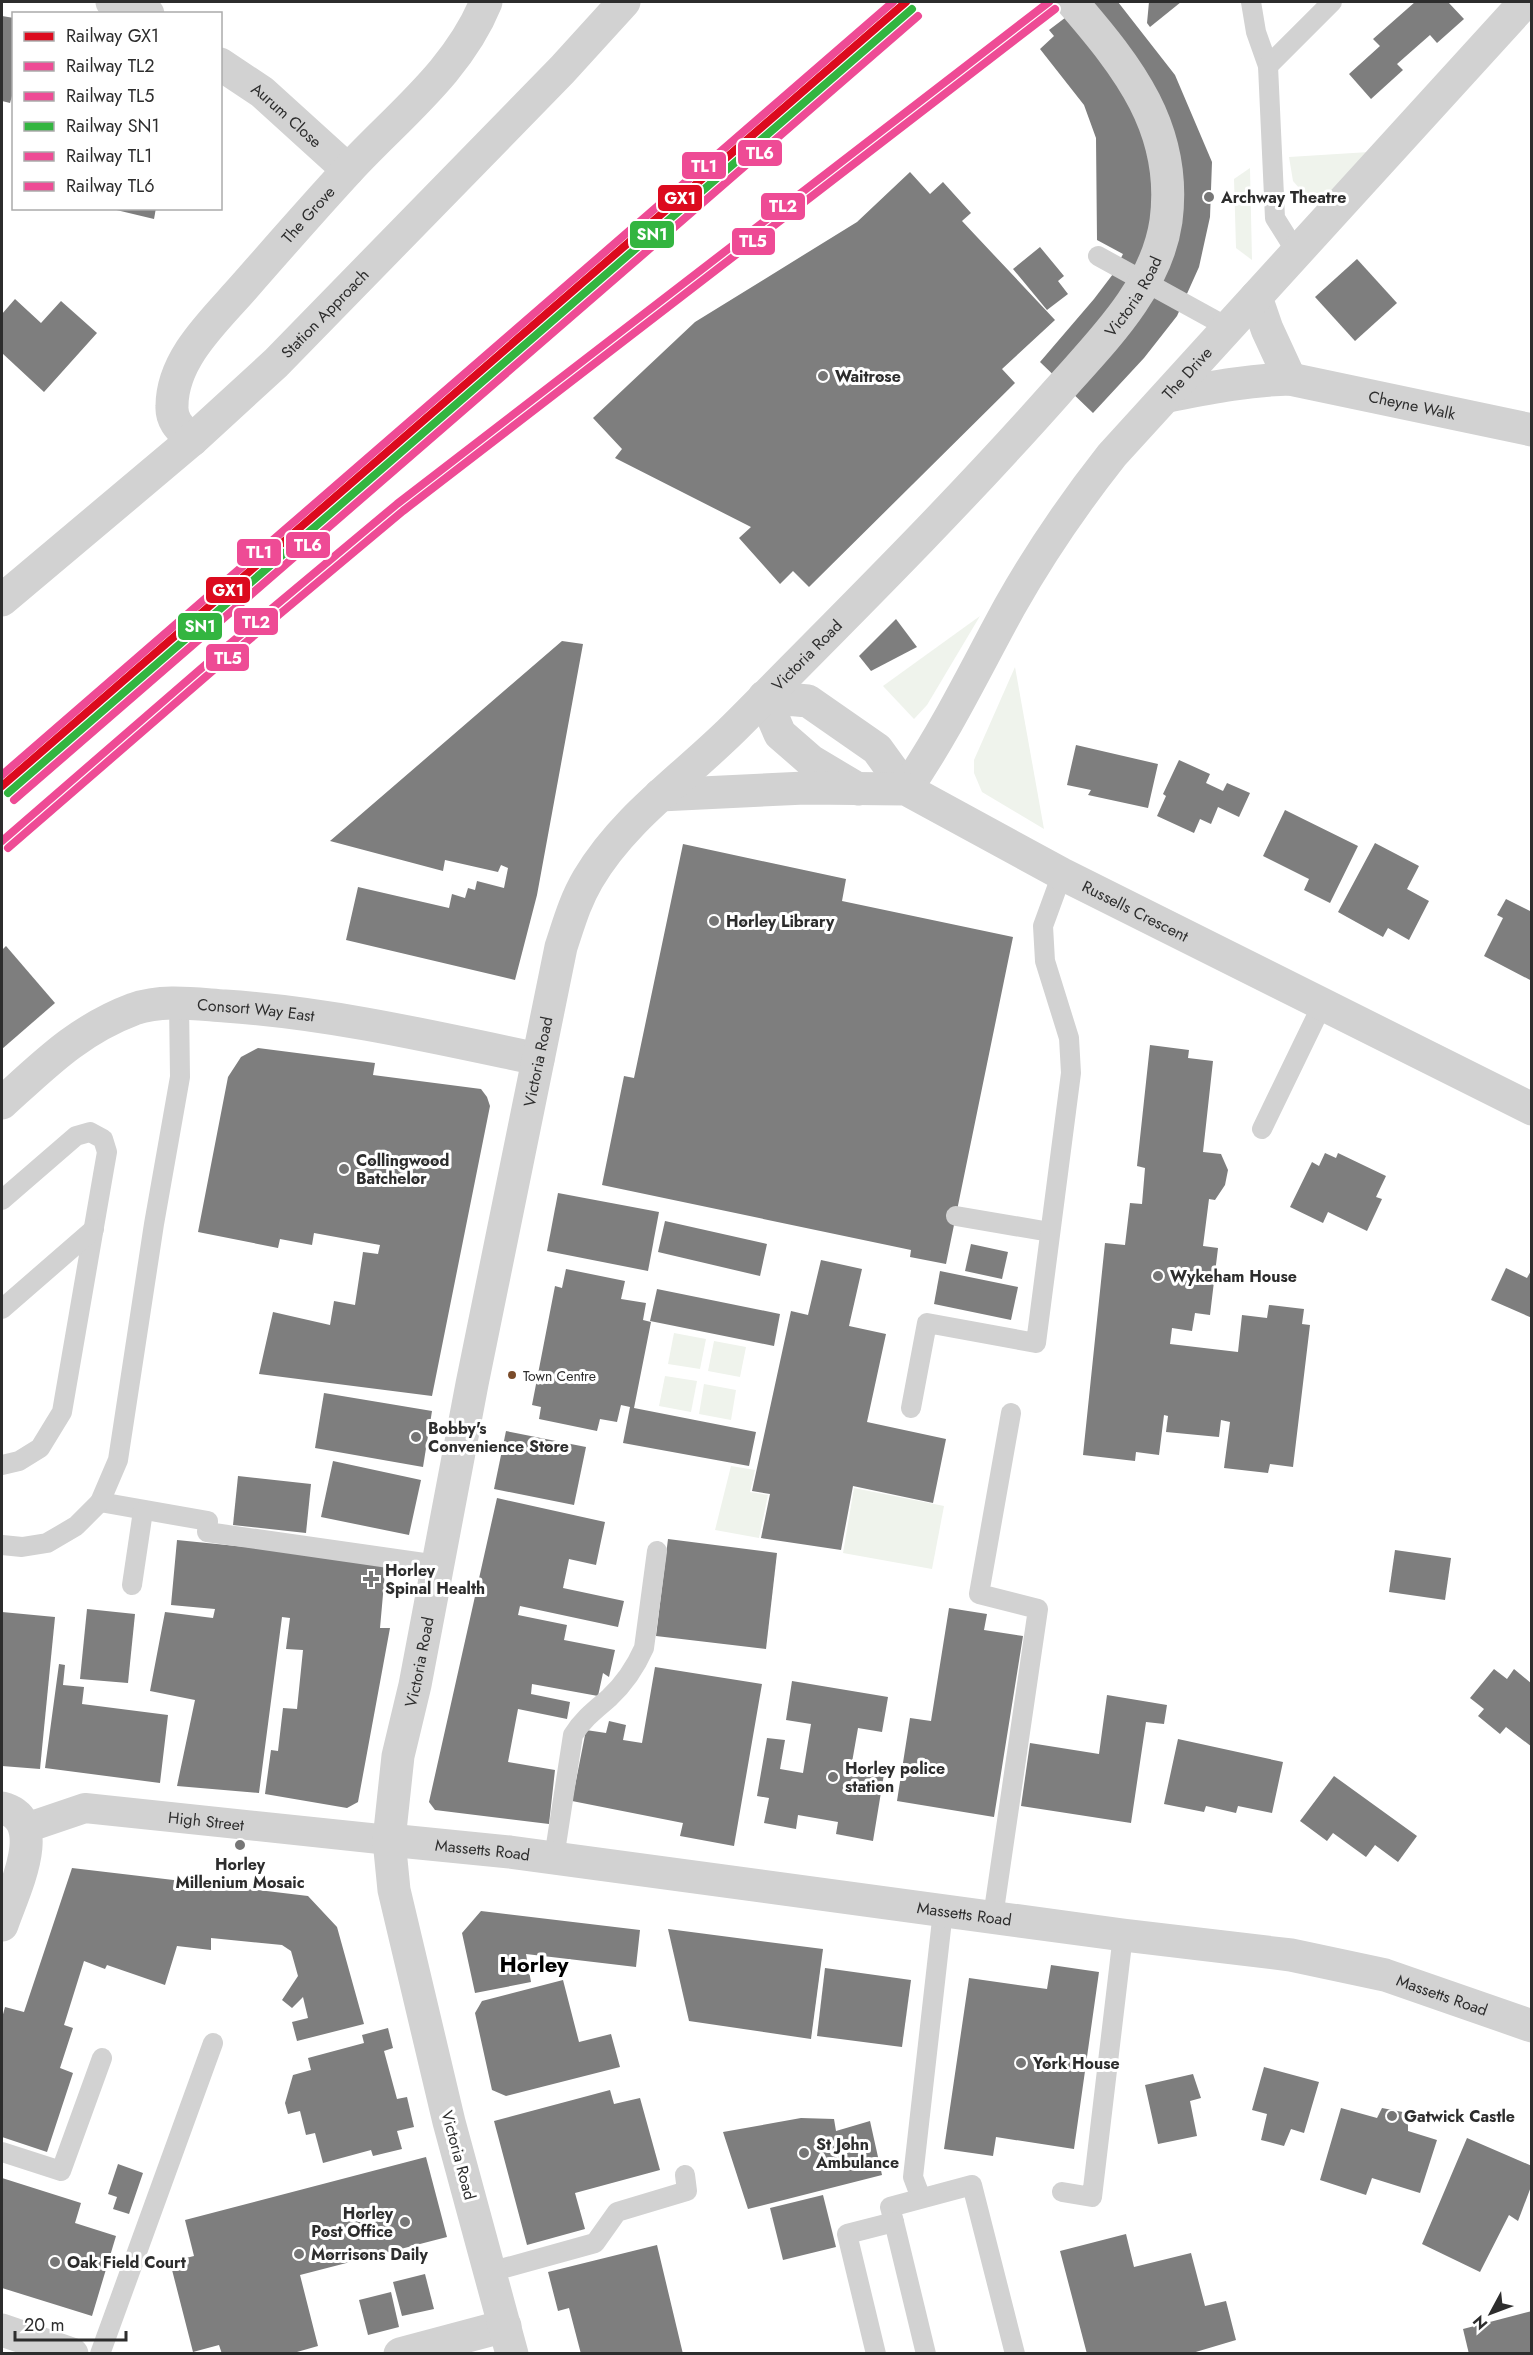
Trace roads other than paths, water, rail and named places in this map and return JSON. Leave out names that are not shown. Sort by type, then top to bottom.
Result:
[{"type":"street","points":[[112,2],[140,8],[145,12]]},
{"type":"street","name":"The Grove","points":[[192,440],[176,424],[171,409],[173,394],[196,341],[348,170],[425,94],[462,49],[486,2]]},
{"type":"street","name":"Station Approach","points":[[5,591],[192,440],[276,363],[562,70],[624,2]]},
{"type":"street","name":"The Drive","points":[[906,789],[931,754],[1011,604],[1053,534],[1112,455],[1525,2]]},
{"type":"street","name":"Victoria Road","points":[[509,2340],[449,2122],[394,1890],[389,1840],[398,1756],[561,946],[572,910],[589,878],[629,825],[764,697],[983,475],[1114,327],[1138,292],[1156,259],[1166,222],[1167,178],[1160,133],[1137,85],[1075,5]]},
{"type":"street","name":"Aurum Close","points":[[222,65],[262,92],[348,170]]},
{"type":"street","points":[[1256,297],[1267,329],[1290,379]]},
{"type":"street","name":"Cheyne Walk","points":[[1168,396],[1233,383],[1290,379],[1532,430]]},
{"type":"street","points":[[860,790],[812,761],[780,734],[764,697],[808,701],[877,749],[906,789]]},
{"type":"street","name":"Russells Crescent","points":[[660,795],[805,788],[906,789],[1062,874],[1532,1109]]},
{"type":"street","name":"Consort Way East","points":[[2,1102],[76,1037],[136,1009],[179,1003],[259,1008],[349,1022],[538,1059]]},
{"type":"street","name":"High Street","points":[[13,1815],[85,1808],[389,1840]]},
{"type":"street","points":[[2,1925],[28,1846],[13,1815]]},
{"type":"street","name":"Massetts Road","points":[[389,1840],[554,1858],[1123,1935],[1291,1955],[1385,1976],[1532,2026]]},
{"type":"street","points":[[2,2330],[72,2354]]},
{"type":"street","points":[[400,2354],[509,2340]]},
{"type":"lane","points":[[1251,2],[1256,32],[1269,66],[1275,218],[1297,253]]},
{"type":"lane","points":[[1269,66],[1332,2]]},
{"type":"lane","points":[[1098,256],[1229,328]]},
{"type":"lane","points":[[911,1408],[927,1323],[1036,1343],[1071,1073],[1069,1038],[1045,961],[1043,926],[1062,874]]},
{"type":"lane","points":[[2,1545],[22,1547],[47,1543],[76,1526],[100,1502],[118,1460],[154,1224],[180,1077],[179,1003]]},
{"type":"lane","points":[[1262,1129],[1322,1005]]},
{"type":"lane","points":[[2,1200],[76,1136],[90,1132],[103,1139],[107,1152],[62,1412],[40,1448],[19,1461],[2,1464]]},
{"type":"lane","points":[[956,1216],[1050,1232]]},
{"type":"lane","points":[[2,1309],[94,1229]]},
{"type":"lane","points":[[993,1917],[1038,1608],[979,1594],[1011,1413]]},
{"type":"lane","points":[[100,1502],[208,1521],[207,1532],[438,1565]]},
{"type":"lane","points":[[132,1585],[144,1511]]},
{"type":"lane","points":[[554,1858],[573,1735],[582,1721],[611,1696],[641,1655],[657,1551]]},
{"type":"lane","points":[[921,2198],[913,2177],[943,1911]]},
{"type":"lane","points":[[1062,2192],[1092,2197],[1123,1935]]},
{"type":"lane","points":[[100,2354],[213,2043]]},
{"type":"lane","points":[[2,2152],[61,2171],[102,2058]]},
{"type":"lane","points":[[490,2272],[595,2243],[616,2212],[687,2191],[685,2175]]},
{"type":"lane","points":[[926,2354],[890,2207],[972,2185],[1015,2354]]},
{"type":"lane","points":[[876,2354],[847,2234],[894,2222]]},
{"type":"rail line","name":"TL1","points":[[2,775],[893,2]]},
{"type":"rail line","name":"GX1","points":[[2,786],[906,2]]},
{"type":"rail line","name":"TL2","points":[[2,841],[226,647],[397,504],[1049,2]]},
{"type":"rail line","name":"SN1","points":[[8,793],[912,9]]},
{"type":"rail line","name":"TL5","points":[[8,848],[232,654],[403,511],[1055,9]]},
{"type":"rail line","name":"TL6","points":[[14,800],[918,16]]},
{"type":"place","name":"Archway Theatre","points":[[1209,197]]},
{"type":"place","name":"Waitrose","points":[[823,376]]},
{"type":"place","name":"Horley Library","points":[[714,921]]},
{"type":"place","name":"Collingwood Batchelor","points":[[344,1169]]},
{"type":"place","name":"Wykeham House","points":[[1158,1276]]},
{"type":"place","name":"Town Centre","points":[[512,1375]]},
{"type":"place","name":"Bobby's Convenience Store","points":[[416,1437]]},
{"type":"place","name":"Horley Spinal Health","points":[[371,1579]]},
{"type":"place","name":"Horley police station","points":[[833,1777]]},
{"type":"place","name":"Horley Millenium Mosaic","points":[[240,1845]]},
{"type":"place","name":"York House","points":[[1021,2063]]},
{"type":"place","name":"Gatwick Castle","points":[[1392,2116]]},
{"type":"place","name":"St John Ambulance","points":[[804,2153]]},
{"type":"place","name":"Horley Post Office","points":[[405,2222]]},
{"type":"place","name":"Morrisons Daily","points":[[299,2254]]},
{"type":"place","name":"Oak Field Court","points":[[55,2262]]},
{"type":"district","name":"Horley","points":[[534,1964]]}]
